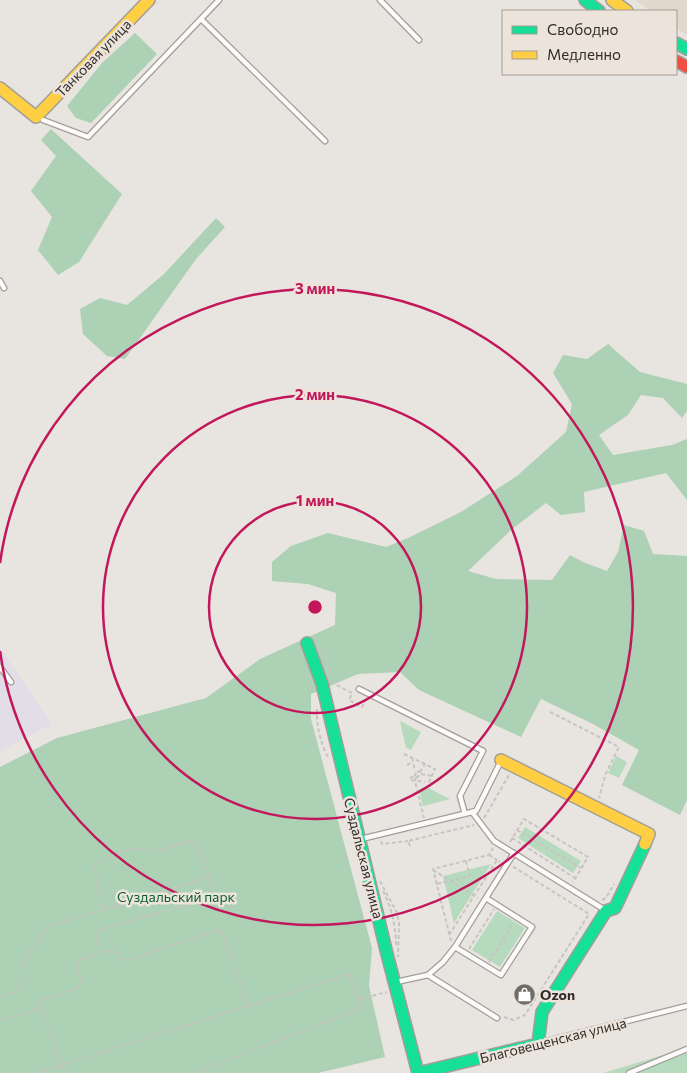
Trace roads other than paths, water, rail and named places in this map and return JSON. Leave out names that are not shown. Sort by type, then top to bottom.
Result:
[{"type":"street","name":"Танковая улица","points":[[39,118],[149,0]]},
{"type":"street","points":[[586,0],[598,10]]},
{"type":"street","points":[[612,0],[626,10]]},
{"type":"street","points":[[0,88],[39,118]]},
{"type":"street","name":"Суздальская улица","points":[[308,643],[322,684],[418,1073]]},
{"type":"street","points":[[501,760],[650,834],[615,908],[606,911],[542,1012],[538,1044]]},
{"type":"street","name":"Благовещенская улица","points":[[418,1073],[538,1044]]},
{"type":"lane","points":[[39,118],[88,137],[219,0]]},
{"type":"lane","points":[[380,0],[419,40]]},
{"type":"lane","points":[[201,19],[325,141]]},
{"type":"lane","points":[[0,281],[4,288]]},
{"type":"lane","points":[[0,667],[11,682]]},
{"type":"lane","points":[[359,689],[483,751],[460,796],[465,814]]},
{"type":"lane","points":[[359,840],[476,811],[501,760]]},
{"type":"lane","points":[[472,812],[494,841],[606,911]]},
{"type":"lane","points":[[395,986],[428,975],[443,962],[514,854]]},
{"type":"lane","points":[[455,946],[501,976],[532,926],[497,904],[485,900]]},
{"type":"lane","points":[[428,975],[497,1018]]},
{"type":"lane","name":"Благовещенская улица","points":[[538,1044],[687,1006]]},
{"type":"lane","points":[[629,1073],[687,1049]]},
{"type":"place","name":"Ozon","points":[[524,994]]},
{"type":"park label","name":"Суздальский парк","points":[[176,896]]}]
